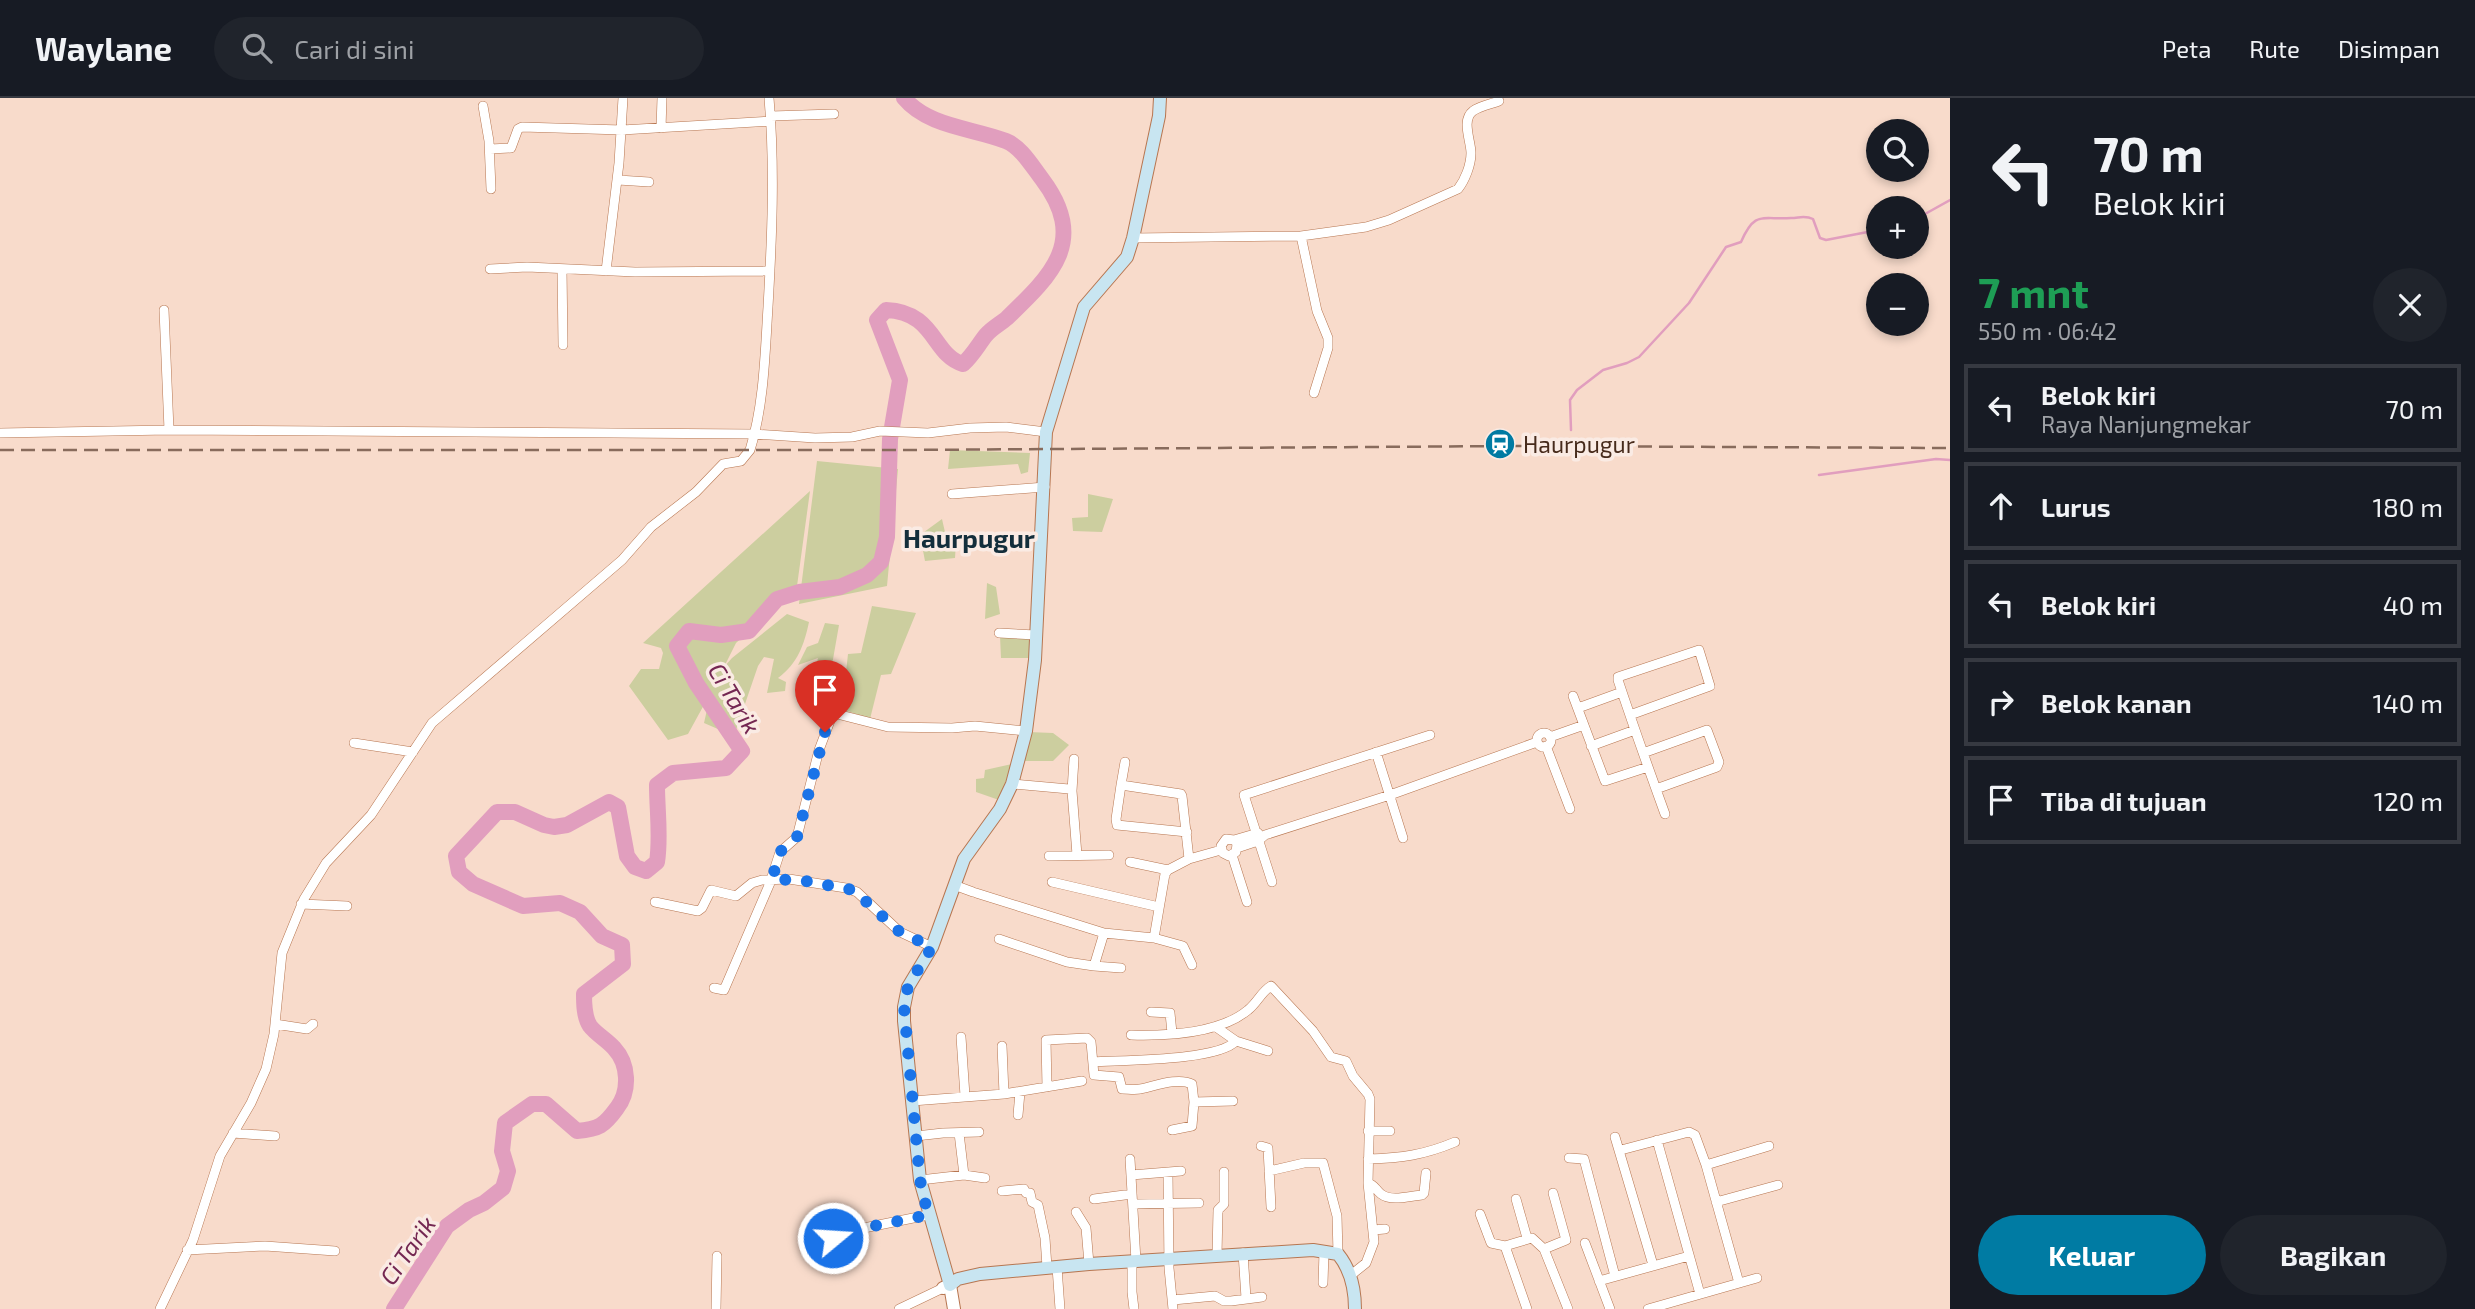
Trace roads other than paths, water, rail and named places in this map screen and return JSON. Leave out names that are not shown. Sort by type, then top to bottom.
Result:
[{"type":"main road","points":[[1160,98],[1159,116],[1133,239],[1126,257],[1084,307],[1046,432],[1037,635],[1026,731],[1012,784],[1000,809],[964,859],[932,947],[908,986],[904,1007],[920,1180],[946,1286],[958,1279],[980,1274],[1169,1258],[1313,1250],[1338,1254],[1351,1275],[1355,1309]]},
{"type":"street","points":[[606,271],[618,180],[624,98]]},
{"type":"street","points":[[662,98],[662,128]]},
{"type":"street","points":[[160,1309],[196,1232],[216,1167],[266,1069],[275,1024],[282,953],[301,904],[326,863],[371,815],[432,723],[622,560],[651,527],[696,492],[723,464],[741,461],[750,450],[765,355],[770,271],[773,198],[769,98]]},
{"type":"street","points":[[1133,239],[1301,236],[1379,224],[1458,189],[1471,160],[1467,126],[1469,115],[1474,110],[1499,101]]},
{"type":"street","points":[[483,106],[491,189]]},
{"type":"street","points":[[489,149],[511,148],[518,129],[522,127],[622,130],[834,114]]},
{"type":"street","points":[[618,180],[649,182]]},
{"type":"street","points":[[1301,236],[1317,311],[1328,338],[1328,348],[1314,393]]},
{"type":"street","points":[[490,269],[770,271]]},
{"type":"street","points":[[562,269],[563,345]]},
{"type":"street","points":[[164,310],[169,430]]},
{"type":"street","points":[[0,433],[169,430],[754,434],[815,438],[852,437],[880,431],[928,433],[1024,428],[1046,432]]},
{"type":"street","points":[[952,494],[1045,487]]},
{"type":"street","points":[[999,634],[1037,635]]},
{"type":"street","points":[[1630,715],[1710,686],[1699,650],[1618,677],[1618,680],[1635,730],[1665,814]]},
{"type":"street","points":[[1578,708],[1622,692]]},
{"type":"street","points":[[1573,696],[1605,781],[1648,767]]},
{"type":"street","points":[[714,988],[724,990],[772,879],[780,852],[797,837],[819,750],[833,713],[888,727],[951,729],[975,726],[1026,731]]},
{"type":"street","points":[[1221,850],[1226,855],[1259,836],[1390,795],[1544,742],[1584,725]]},
{"type":"street","points":[[1591,746],[1635,730]]},
{"type":"street","points":[[1643,753],[1707,730],[1719,762],[1717,767],[1656,789]]},
{"type":"street","points":[[1272,882],[1259,836],[1244,798],[1246,793],[1430,735]]},
{"type":"street","points":[[1544,742],[1570,808]]},
{"type":"street","points":[[354,743],[413,752]]},
{"type":"street","points":[[1376,752],[1403,838]]},
{"type":"street","points":[[1074,759],[1072,791],[1077,855]]},
{"type":"street","points":[[1125,762],[1117,825],[1187,832]]},
{"type":"street","points":[[1012,784],[1072,791]]},
{"type":"street","points":[[1121,785],[1181,794],[1189,859]]},
{"type":"street","points":[[1221,850],[1223,841],[1234,848],[1247,902]]},
{"type":"street","points":[[1154,938],[1163,878],[1168,870],[1189,859],[1221,850]]},
{"type":"street","points":[[1049,856],[1109,855]]},
{"type":"street","points":[[1130,862],[1168,870]]},
{"type":"street","points":[[654,902],[698,911],[711,890],[736,896],[757,881],[806,881],[853,890],[900,932],[932,947]]},
{"type":"street","points":[[1052,882],[1159,907]]},
{"type":"street","points":[[954,885],[1104,933],[1154,938],[1183,946],[1192,965]]},
{"type":"street","points":[[301,904],[347,906]]},
{"type":"street","points":[[1094,966],[1104,933]]},
{"type":"street","points":[[999,939],[1067,961],[1121,968]]},
{"type":"street","points":[[1131,1035],[1216,1027],[1248,1011],[1267,987],[1274,988],[1313,1031],[1331,1057],[1342,1059],[1350,1066],[1353,1076],[1368,1094],[1368,1183],[1374,1242],[1366,1263],[1351,1275]]},
{"type":"street","points":[[1151,1012],[1170,1013],[1172,1033]]},
{"type":"street","points":[[275,1024],[307,1029],[313,1024]]},
{"type":"street","points":[[1216,1027],[1237,1041],[1268,1051]]},
{"type":"street","points":[[961,1037],[965,1096]]},
{"type":"street","points":[[1047,1087],[1046,1040],[1090,1040],[1094,1075],[1119,1077],[1122,1089],[1139,1090],[1148,1086],[1189,1082],[1192,1084],[1192,1126],[1172,1130]]},
{"type":"street","points":[[1093,1062],[1170,1058],[1226,1047],[1237,1041]]},
{"type":"street","points":[[1002,1046],[1004,1094]]},
{"type":"street","points":[[1106,1076],[1107,1061]]},
{"type":"street","points":[[912,1101],[1004,1094],[1082,1081]]},
{"type":"street","points":[[1018,1115],[1020,1092]]},
{"type":"street","points":[[1194,1102],[1233,1101]]},
{"type":"street","points":[[1368,1130],[1390,1130]]},
{"type":"street","points":[[916,1136],[979,1132]]},
{"type":"street","points":[[1621,1150],[1689,1132],[1693,1134],[1706,1165],[1739,1283]]},
{"type":"street","points":[[233,1133],[275,1136]]},
{"type":"street","points":[[960,1133],[964,1175]]},
{"type":"street","points":[[1615,1137],[1653,1265]]},
{"type":"street","points":[[1657,1140],[1700,1294]]},
{"type":"street","points":[[1368,1159],[1410,1157],[1430,1153],[1455,1142]]},
{"type":"street","points":[[1261,1146],[1268,1148],[1270,1207]]},
{"type":"street","points":[[1706,1165],[1769,1146]]},
{"type":"street","points":[[1130,1158],[1134,1261],[1132,1292],[1135,1309]]},
{"type":"street","points":[[1569,1158],[1584,1159],[1615,1276]]},
{"type":"street","points":[[1269,1171],[1304,1163],[1322,1163],[1337,1216],[1338,1254]]},
{"type":"street","points":[[1131,1175],[1181,1171]]},
{"type":"street","points":[[1217,1255],[1218,1210],[1224,1204],[1224,1172]]},
{"type":"street","points":[[1168,1173],[1169,1258],[1173,1304],[1215,1296],[1224,1301],[1262,1297]]},
{"type":"street","points":[[1368,1183],[1384,1196],[1395,1198],[1422,1195],[1426,1173]]},
{"type":"street","points":[[920,1180],[964,1175],[985,1178]]},
{"type":"street","points":[[1716,1202],[1778,1185]]},
{"type":"street","points":[[1002,1191],[1024,1189],[1026,1193],[1030,1193],[1032,1202],[1038,1205],[1060,1309]]},
{"type":"street","points":[[1544,1249],[1566,1240],[1553,1193]]},
{"type":"street","points":[[1094,1199],[1199,1203]]},
{"type":"street","points":[[1516,1199],[1527,1238]]},
{"type":"street","points":[[1076,1212],[1086,1228],[1090,1264]]},
{"type":"street","points":[[1480,1214],[1491,1243],[1505,1246],[1533,1238],[1544,1249],[1568,1309]]},
{"type":"street","points":[[833,1238],[854,1230],[928,1215]]},
{"type":"street","points":[[1373,1230],[1385,1229]]},
{"type":"street","points":[[1585,1243],[1610,1309]]},
{"type":"street","points":[[187,1250],[265,1246],[335,1251]]},
{"type":"street","points":[[1505,1246],[1527,1309]]},
{"type":"street","points":[[1323,1283],[1324,1252]]},
{"type":"street","points":[[1243,1253],[1246,1298]]},
{"type":"street","points":[[716,1309],[717,1256]]},
{"type":"street","points":[[1599,1281],[1689,1256]]},
{"type":"street","points":[[1648,1309],[1757,1278]]},
{"type":"street","points":[[899,1309],[946,1286],[954,1309]]},
{"type":"waterway","name":"Ci Tarik","points":[[394,1309],[447,1226],[503,1188],[508,1171],[502,1151],[505,1123],[532,1104],[546,1104],[577,1131],[596,1128],[617,1108],[626,1086],[623,1062],[614,1048],[590,1026],[584,1002],[584,994],[623,964],[622,945],[602,936],[580,912],[560,903],[523,906],[473,884],[459,872],[456,856],[497,812],[515,812],[554,827],[567,825],[609,802],[618,807],[627,856],[635,867],[646,871],[657,862],[657,785],[673,773],[726,768],[742,751],[696,683],[677,646],[689,631],[721,635],[749,631],[777,599],[799,592],[840,587],[867,575],[881,562],[887,537],[890,439],[900,380],[877,320],[886,310],[915,318],[945,352],[963,364],[988,333],[1038,286],[1059,255],[1063,238],[1062,220],[1056,201],[1021,152],[1006,141],[938,121],[914,108],[904,98]]},
{"type":"waterway","points":[[1929,212],[1950,200]]},
{"type":"waterway","points":[[1571,430],[1570,400],[1577,390],[1603,370],[1639,357],[1689,303],[1726,247],[1741,242],[1755,221],[1766,218],[1810,218],[1813,219],[1820,238],[1826,240],[1866,232]]},
{"type":"waterway","points":[[1819,475],[1936,459],[1950,460]]},
{"type":"railway","points":[[0,450],[902,450],[1518,446],[1950,448]]},
{"type":"place","name":"Haurpugur","points":[[1500,444]]},
{"type":"district","name":"Haurpugur","points":[[969,537]]}]
